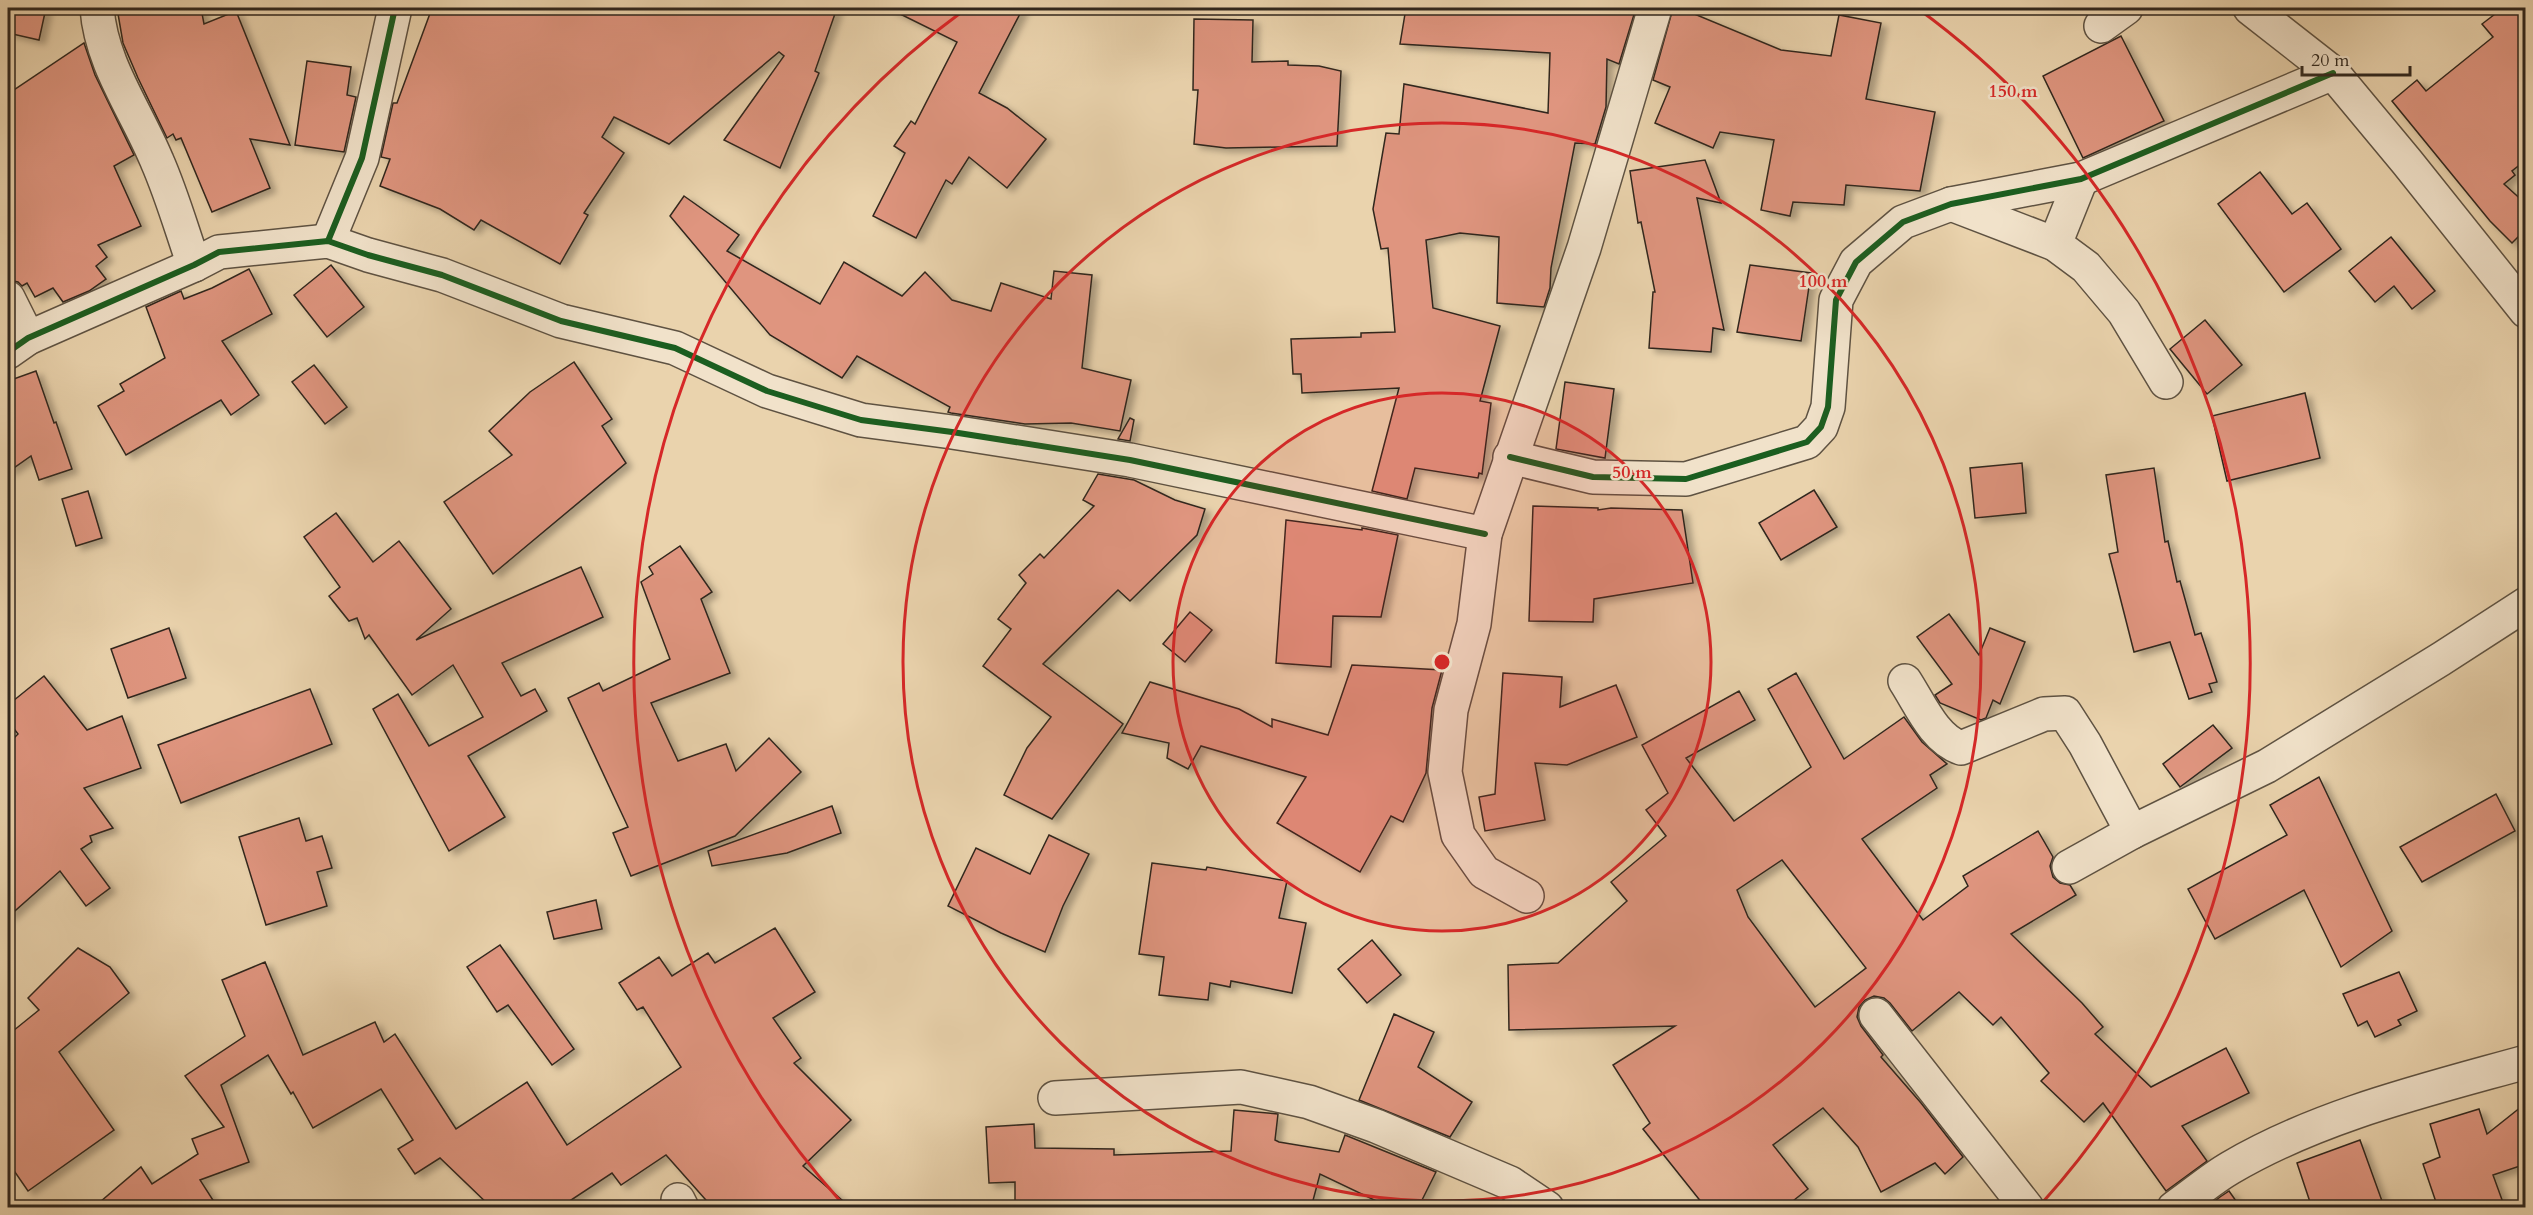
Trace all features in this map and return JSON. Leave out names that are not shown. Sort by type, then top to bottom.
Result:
[{"type":"street","points":[[97,8],[106,57],[158,162],[194,265]]},
{"type":"street","points":[[328,241],[362,158],[395,8]]},
{"type":"street","points":[[1527,896],[1484,873],[1458,835],[1445,772],[1451,710],[1474,624],[1485,534],[1584,248],[1655,8]]},
{"type":"street","points":[[2250,8],[2332,73],[2408,162],[2526,311]]},
{"type":"street","points":[[1510,457],[1593,477],[1686,479],[1807,442],[1821,427],[1828,407],[1836,300],[1856,262],[1903,222],[1951,204],[2081,179],[2332,73]]},
{"type":"street","points":[[2055,244],[2081,179]]},
{"type":"street","points":[[1951,204],[2055,244],[2086,267],[2124,312],[2166,382]]},
{"type":"street","points":[[8,298],[18,345],[219,252],[328,241],[368,255],[442,275],[561,321],[675,348],[767,391],[861,420],[1130,460],[1485,534]]},
{"type":"street","points":[[2069,867],[2132,832],[2267,766],[2526,604]]},
{"type":"street","points":[[1905,681],[1935,729],[1949,744],[1961,748],[2044,714],[2065,713],[2085,744],[2132,832]]},
{"type":"street","points":[[1876,1015],[2027,1208]]},
{"type":"street","points":[[2174,1208],[2230,1168],[2318,1125],[2450,1083],[2526,1062]]},
{"type":"street","points":[[1055,1098],[1241,1087],[1309,1102],[1376,1126],[1510,1183],[1547,1208]]},
{"type":"building","points":[[8,8],[46,8],[39,40],[8,33]]},
{"type":"building","points":[[117,8],[201,8],[204,24],[236,11],[290,145],[250,139],[270,188],[212,212],[181,138],[176,140],[173,134],[167,138],[138,78],[123,43]]},
{"type":"building","points":[[432,8],[837,8],[815,71],[819,73],[780,168],[724,140],[784,56],[779,52],[669,144],[614,117],[602,137],[624,153],[584,213],[588,215],[560,264],[481,220],[474,230],[440,209],[380,186],[390,159],[381,157],[393,103],[397,103]]},
{"type":"building","points":[[888,8],[1023,8],[979,93],[1007,108],[1046,139],[1007,188],[969,157],[952,184],[946,180],[916,238],[873,216],[905,153],[894,146],[911,121],[915,124],[957,42]]},
{"type":"building","points":[[1406,8],[1519,11],[1520,8],[1636,8],[1619,64],[1607,59],[1606,107],[1595,144],[1575,143],[1551,268],[1550,288],[1544,307],[1497,303],[1499,237],[1460,233],[1426,240],[1433,308],[1500,326],[1480,401],[1491,403],[1482,474],[1479,473],[1478,478],[1415,468],[1407,499],[1372,491],[1399,388],[1302,393],[1301,374],[1293,374],[1291,339],[1361,337],[1361,333],[1395,332],[1388,248],[1381,249],[1373,209],[1386,133],[1399,134],[1404,84],[1548,113],[1550,53],[1400,44]]},
{"type":"building","points":[[1673,8],[1680,8],[1781,50],[1831,56],[1839,15],[1881,23],[1866,99],[1935,112],[1920,191],[1846,185],[1844,205],[1793,202],[1790,216],[1761,210],[1774,140],[1720,132],[1713,148],[1655,123],[1670,87],[1653,80]]},
{"type":"building","points":[[2503,8],[2518,8],[2526,17],[2526,160],[2512,171],[2515,175],[2504,184],[2526,204],[2526,229],[2512,243],[2490,221],[2392,101],[2417,80],[2426,91],[2493,37],[2482,24]]},
{"type":"building","points":[[1194,19],[1253,20],[1252,62],[1288,61],[1288,65],[1319,66],[1341,71],[1337,146],[1226,148],[1194,144],[1198,90],[1193,90]]},
{"type":"building","points":[[2121,36],[2164,121],[2083,158],[2043,76]]},
{"type":"building","points":[[84,43],[95,75],[134,155],[114,166],[141,226],[98,245],[107,257],[96,266],[106,279],[89,291],[63,302],[53,288],[35,297],[27,283],[22,286],[18,282],[8,280],[8,94]]},
{"type":"building","points":[[307,61],[351,67],[347,95],[356,97],[344,152],[295,145]]},
{"type":"building","points":[[1705,160],[1721,203],[1697,198],[1724,330],[1713,328],[1711,352],[1649,348],[1653,292],[1655,292],[1641,222],[1638,223],[1630,171]]},
{"type":"building","points":[[2260,172],[2292,214],[2307,203],[2341,249],[2284,292],[2218,204]]},
{"type":"building","points":[[684,196],[739,235],[727,251],[820,304],[844,262],[902,296],[925,272],[952,300],[991,311],[1001,283],[1051,299],[1054,271],[1092,275],[1082,368],[1131,380],[1120,431],[1071,423],[1025,424],[951,413],[948,412],[950,407],[857,356],[842,378],[770,335],[670,216]]},
{"type":"building","points":[[2391,237],[2435,291],[2412,309],[2394,286],[2375,302],[2349,271]]},
{"type":"building","points":[[331,265],[364,307],[327,337],[294,295]]},
{"type":"building","points":[[1750,265],[1811,273],[1801,341],[1737,332]]},
{"type":"building","points":[[249,269],[272,314],[222,341],[259,395],[231,415],[221,400],[126,455],[98,406],[124,391],[120,384],[165,358],[146,307],[181,291],[184,299]]},
{"type":"building","points":[[2205,320],[2242,365],[2207,394],[2170,349]]},
{"type":"building","points":[[574,362],[612,419],[602,426],[626,463],[493,574],[444,502],[512,455],[489,431],[530,392]]},
{"type":"building","points":[[314,365],[347,407],[325,424],[292,382]]},
{"type":"building","points":[[36,371],[72,469],[39,480],[31,456],[8,472],[8,381]]},
{"type":"building","points":[[1565,382],[1614,389],[1605,458],[1556,449]]},
{"type":"building","points":[[2305,393],[2320,458],[2227,481],[2212,416]]},
{"type":"building","points":[[1130,418],[1134,420],[1130,441],[1118,439]]},
{"type":"building","points":[[2022,463],[2026,513],[1975,518],[1970,468]]},
{"type":"building","points":[[2154,468],[2165,542],[2168,541],[2177,582],[2180,581],[2195,635],[2201,633],[2217,682],[2209,684],[2212,692],[2189,699],[2170,642],[2134,652],[2109,554],[2118,552],[2106,475]]},
{"type":"building","points":[[1098,474],[1134,480],[1175,500],[1205,509],[1197,535],[1130,601],[1118,590],[1043,664],[1123,724],[1052,819],[1004,795],[1027,748],[1051,717],[983,666],[1011,629],[998,619],[1026,583],[1019,575],[1040,554],[1044,558],[1094,506],[1083,500]]},
{"type":"building","points":[[1814,490],[1837,527],[1781,560],[1759,523]]},
{"type":"building","points":[[88,491],[102,538],[76,546],[62,499]]},
{"type":"building","points":[[1533,506],[1598,508],[1598,510],[1611,508],[1682,510],[1693,583],[1594,599],[1593,622],[1529,621]]},
{"type":"building","points":[[336,513],[373,562],[399,541],[451,609],[416,640],[581,567],[603,617],[502,663],[521,696],[535,689],[547,711],[468,756],[505,817],[449,851],[373,709],[398,694],[429,746],[483,717],[453,665],[412,695],[369,635],[365,639],[357,618],[349,621],[329,596],[340,587],[304,537]]},
{"type":"building","points":[[1286,520],[1362,530],[1362,528],[1398,535],[1381,617],[1333,616],[1331,667],[1276,663]]},
{"type":"building","points":[[680,546],[712,592],[701,599],[730,673],[651,703],[678,761],[726,744],[736,771],[769,738],[801,772],[735,836],[631,876],[613,833],[628,827],[568,698],[599,683],[603,691],[670,659],[641,582],[653,574],[649,567]]},
{"type":"building","points":[[1190,612],[1212,630],[1185,662],[1163,644]]},
{"type":"building","points":[[1949,614],[1979,655],[1990,628],[2025,642],[2000,704],[1993,700],[1986,718],[1981,720],[1940,703],[1935,695],[1952,684],[1917,637]]},
{"type":"building","points":[[169,628],[186,678],[128,698],[111,649]]},
{"type":"building","points":[[1352,665],[1442,670],[1432,708],[1426,773],[1403,822],[1391,816],[1360,872],[1277,823],[1306,777],[1201,746],[1188,769],[1167,758],[1169,743],[1122,733],[1150,682],[1239,709],[1272,727],[1272,719],[1328,735]]},
{"type":"building","points":[[1503,673],[1562,677],[1560,707],[1616,685],[1637,737],[1567,765],[1535,763],[1545,820],[1485,831],[1479,797],[1495,794]]},
{"type":"building","points":[[1796,673],[1844,759],[1904,717],[1922,742],[1947,764],[1930,775],[1937,788],[1862,839],[1923,920],[1968,886],[1963,876],[2038,831],[2053,857],[2050,866],[2053,877],[2060,883],[2070,885],[2076,895],[2011,934],[2082,1003],[2103,1027],[2095,1034],[2151,1087],[2226,1048],[2249,1093],[2182,1126],[2207,1161],[2166,1191],[2103,1103],[2084,1122],[2041,1081],[2049,1073],[2001,1017],[1993,1025],[1959,992],[1912,1031],[1890,1003],[1884,998],[1874,996],[1865,1000],[1859,1007],[1857,1017],[1861,1026],[1883,1055],[1881,1057],[1963,1157],[1945,1174],[1935,1163],[1881,1192],[1858,1147],[1823,1108],[1773,1145],[1808,1189],[1784,1208],[1706,1208],[1643,1129],[1650,1123],[1613,1065],[1675,1026],[1509,1030],[1508,965],[1558,963],[1627,901],[1611,882],[1666,836],[1646,810],[1668,793],[1642,745],[1739,691],[1755,720],[1686,758],[1734,821],[1811,767],[1768,689]],"holes":[[[1782,860],[1866,968],[1815,1007],[1748,917],[1737,890]]]},
{"type":"building","points":[[44,676],[87,730],[122,716],[141,768],[84,788],[113,828],[90,836],[92,842],[81,849],[110,888],[86,906],[60,871],[8,917],[8,744],[18,734],[8,721],[8,705]]},
{"type":"building","points":[[310,689],[332,744],[181,803],[158,745]]},
{"type":"building","points":[[2213,725],[2232,748],[2180,787],[2163,764]]},
{"type":"building","points":[[2319,777],[2392,931],[2341,967],[2304,890],[2215,939],[2188,889],[2287,835],[2270,805]]},
{"type":"building","points":[[2496,794],[2515,831],[2422,882],[2400,847]]},
{"type":"building","points":[[832,806],[841,833],[787,853],[712,866],[708,851]]},
{"type":"building","points":[[299,818],[306,841],[322,836],[332,868],[317,872],[327,906],[266,925],[239,837]]},
{"type":"building","points":[[1049,835],[1089,854],[1063,906],[1045,952],[948,906],[976,848],[1030,874]]},
{"type":"building","points":[[1152,863],[1206,870],[1207,867],[1287,881],[1279,918],[1306,923],[1292,993],[1231,981],[1230,987],[1210,983],[1208,1000],[1159,995],[1164,957],[1139,954]]},
{"type":"building","points":[[596,900],[602,929],[554,939],[547,912]]},
{"type":"building","points":[[775,928],[815,992],[773,1018],[801,1058],[794,1063],[851,1120],[803,1166],[851,1208],[713,1208],[666,1155],[621,1185],[612,1173],[559,1208],[492,1208],[440,1158],[415,1174],[398,1149],[413,1140],[381,1089],[313,1128],[293,1092],[291,1094],[268,1055],[221,1085],[249,1162],[200,1180],[218,1208],[93,1208],[141,1167],[152,1184],[198,1154],[192,1139],[224,1127],[185,1076],[245,1036],[222,980],[265,962],[303,1055],[375,1022],[384,1042],[395,1034],[456,1129],[527,1082],[567,1145],[681,1067],[643,1007],[637,1010],[619,983],[659,957],[672,976],[708,953],[715,963]]},
{"type":"building","points":[[1372,940],[1401,975],[1367,1003],[1338,969]]},
{"type":"building","points":[[500,945],[574,1049],[552,1065],[508,1005],[497,1012],[467,967]]},
{"type":"building","points":[[78,948],[110,967],[129,993],[59,1052],[114,1130],[28,1191],[8,1162],[8,1035],[39,1010],[28,998]]},
{"type":"building","points":[[2399,972],[2417,1011],[2398,1020],[2401,1025],[2375,1037],[2367,1021],[2358,1026],[2343,994]]},
{"type":"building","points":[[1394,1014],[1434,1032],[1418,1067],[1472,1102],[1450,1137],[1359,1100]]},
{"type":"building","points":[[2526,1103],[2526,1164],[2493,1175],[2505,1208],[2438,1208],[2423,1164],[2440,1157],[2430,1124],[2479,1109],[2487,1134]]},
{"type":"building","points":[[1234,1110],[1278,1114],[1275,1140],[1279,1142],[1339,1152],[1345,1135],[1436,1172],[1418,1208],[1391,1208],[1320,1174],[1311,1208],[1015,1208],[1015,1182],[989,1183],[986,1127],[1034,1124],[1035,1148],[1114,1149],[1114,1155],[1231,1151]]},
{"type":"building","points":[[2360,1140],[2382,1201],[2364,1208],[2312,1208],[2297,1163]]},
{"type":"building","points":[[2229,1191],[2241,1208],[2206,1208],[2220,1197]]},
{"type":"cycle path","points":[[328,241],[362,158],[395,8]]},
{"type":"cycle path","points":[[1510,457],[1593,477],[1686,479],[1807,442],[1821,427],[1828,407],[1836,300],[1856,262],[1903,222],[1951,204],[2081,179],[2333,73]]},
{"type":"cycle path","points":[[8,352],[28,338],[219,252],[328,241],[368,255],[442,275],[561,321],[675,348],[767,391],[861,420],[1130,460],[1485,534]]}]
